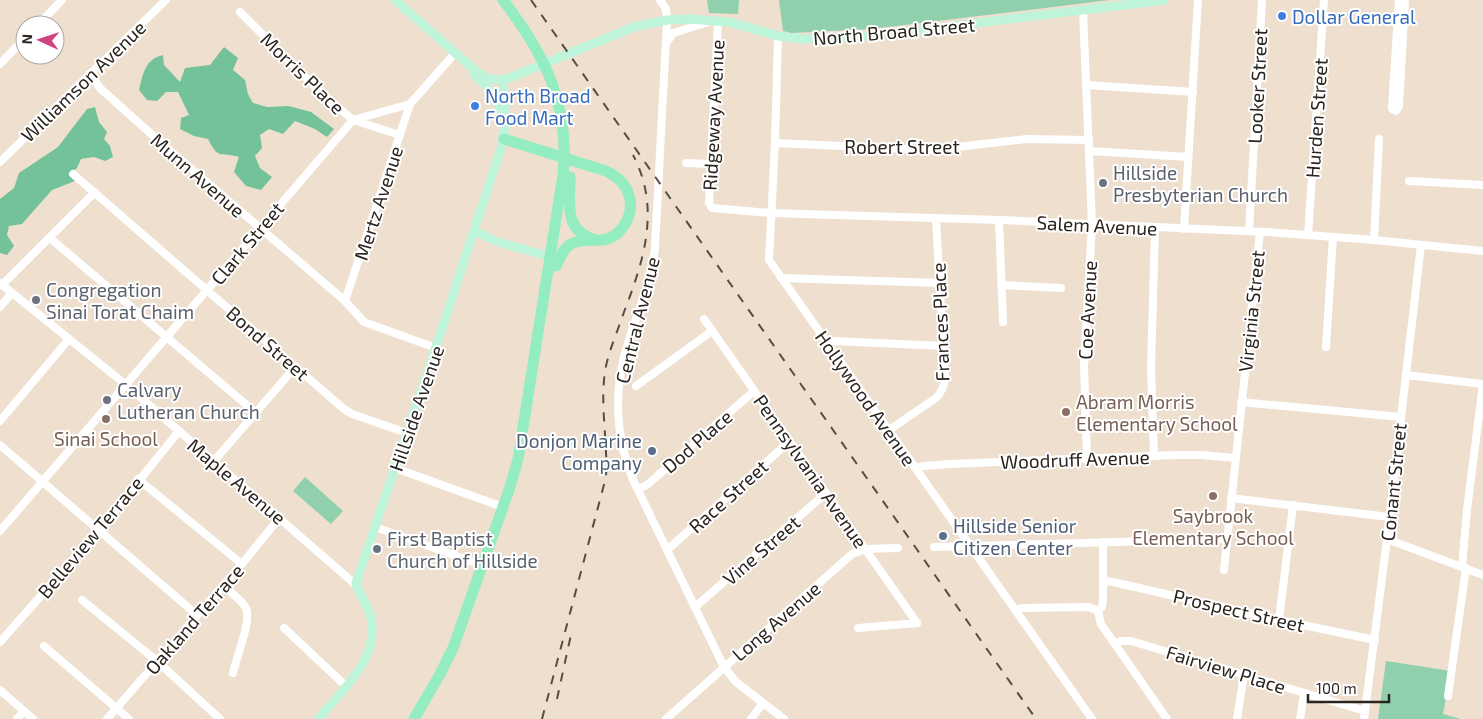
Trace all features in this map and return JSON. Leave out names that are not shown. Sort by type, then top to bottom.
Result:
[{"type":"highway","points":[[423,719],[458,653],[519,482],[530,434],[554,261],[564,165],[562,115],[544,62],[532,41],[503,0]]},
{"type":"highway","points":[[414,719],[453,648],[515,469],[522,440],[570,177],[572,160],[571,129],[563,90],[544,47],[512,0]]},
{"type":"highway","points":[[504,139],[606,172],[619,179],[628,191],[630,201],[629,216],[622,228],[610,238],[577,242],[569,245],[554,261]]},
{"type":"highway","points":[[570,177],[570,210],[573,224],[581,234],[597,240]]},
{"type":"main road","points":[[395,0],[466,64],[499,103],[506,122]]},
{"type":"main road","name":"North Broad Street","points":[[503,80],[634,27],[667,20],[715,21],[752,27],[778,36],[802,39],[873,36],[1164,0]]},
{"type":"main road","points":[[466,64],[486,78],[503,80]]},
{"type":"main road","name":"Hillside Avenue","points":[[356,585],[504,139],[506,122],[503,80]]},
{"type":"main road","points":[[474,231],[498,242],[554,261]]},
{"type":"main road","points":[[318,719],[346,686],[366,657],[373,634],[370,610],[356,585]]},
{"type":"street","points":[[48,15],[62,0]]},
{"type":"street","name":"Williamson Avenue","points":[[0,162],[166,0]]},
{"type":"street","points":[[660,0],[666,9],[667,20]]},
{"type":"street","points":[[1184,229],[1198,0]]},
{"type":"street","name":"Looker Street","points":[[1249,231],[1262,0]]},
{"type":"street","name":"Hurden Street","points":[[1308,235],[1324,0]]},
{"type":"street","points":[[1398,0],[1400,30]]},
{"type":"street","points":[[1397,70],[1400,30],[1405,0]]},
{"type":"street","name":"Coe Avenue","points":[[1083,11],[1092,224],[1084,366],[1087,459]]},
{"type":"street","name":"Morris Place","points":[[240,12],[319,91],[353,120],[400,135]]},
{"type":"street","name":"Central Avenue","points":[[667,20],[654,258],[649,282],[622,368],[618,412],[624,450],[638,490],[724,667],[733,679],[784,719]]},
{"type":"street","points":[[666,46],[673,33],[715,21]]},
{"type":"street","name":"Ridgeway Avenue","points":[[710,208],[715,21]]},
{"type":"street","name":"Hollywood Avenue","points":[[778,36],[769,256],[772,264],[1092,719]]},
{"type":"street","points":[[0,64],[15,48]]},
{"type":"street","points":[[353,120],[410,104],[455,53]]},
{"type":"street","name":"Munn Avenue","points":[[89,74],[101,88],[159,141],[345,301],[364,322],[436,348]]},
{"type":"street","points":[[1087,85],[1193,92]]},
{"type":"street","name":"Mertz Avenue","points":[[345,301],[410,104]]},
{"type":"street","name":"Clark Street","points":[[0,531],[353,120]]},
{"type":"street","name":"Robert Street","points":[[775,143],[930,150],[1027,139],[1089,140]]},
{"type":"street","points":[[1374,240],[1379,139]]},
{"type":"street","points":[[1089,151],[1188,157]]},
{"type":"street","points":[[686,163],[711,164]]},
{"type":"street","name":"Bond Street","points":[[73,174],[349,412],[407,433]]},
{"type":"street","points":[[1409,181],[1483,185]]},
{"type":"street","points":[[1,284],[95,192]]},
{"type":"street","name":"Salem Avenue","points":[[710,208],[1249,231],[1374,240],[1483,251]]},
{"type":"street","name":"Frances Place","points":[[889,430],[941,394],[945,379],[936,218]]},
{"type":"street","points":[[999,220],[1003,322]]},
{"type":"street","points":[[1154,456],[1151,369],[1155,227]]},
{"type":"street","name":"Virginia Street","points":[[1224,570],[1260,232]]},
{"type":"street","points":[[1326,347],[1333,237]]},
{"type":"street","points":[[50,238],[256,413]]},
{"type":"street","name":"Conant Street","points":[[1365,715],[1421,245]]},
{"type":"street","points":[[781,278],[940,283]]},
{"type":"street","name":"Maple Avenue","points":[[1,284],[126,384],[356,585]]},
{"type":"street","points":[[1002,285],[1061,288]]},
{"type":"street","points":[[0,307],[12,293]]},
{"type":"street","name":"Pennsylvania Avenue","points":[[704,319],[917,623],[858,628]]},
{"type":"street","points":[[636,386],[712,331]]},
{"type":"street","points":[[0,420],[69,339]]},
{"type":"street","points":[[827,342],[943,346]]},
{"type":"street","points":[[214,461],[295,367]]},
{"type":"street","points":[[1406,375],[1483,384],[1467,510],[1464,568],[1448,696]]},
{"type":"street","name":"Dod Place","points":[[638,490],[647,485],[754,391]]},
{"type":"street","points":[[1241,402],[1401,417]]},
{"type":"street","name":"Belleview Terrace","points":[[0,642],[99,530],[179,431]]},
{"type":"street","name":"Race Street","points":[[667,550],[790,441]]},
{"type":"street","points":[[0,445],[197,615]]},
{"type":"street","name":"Woodruff Avenue","points":[[916,468],[950,464],[1154,456],[1202,455],[1235,458]]},
{"type":"street","points":[[395,468],[503,507]]},
{"type":"street","points":[[138,480],[242,564]]},
{"type":"street","name":"Vine Street","points":[[695,607],[826,493]]},
{"type":"street","points":[[1231,498],[1390,517]]},
{"type":"street","points":[[1279,620],[1292,505]]},
{"type":"street","name":"Oakland Terrace","points":[[107,719],[242,564],[280,517]]},
{"type":"street","points":[[375,527],[482,565]]},
{"type":"street","points":[[934,547],[1227,539]]},
{"type":"street","points":[[1387,539],[1483,575]]},
{"type":"street","points":[[1103,542],[1103,603],[1098,611],[1101,624],[1167,719]]},
{"type":"street","name":"Long Avenue","points":[[666,719],[852,554],[866,549],[898,548]]},
{"type":"street","name":"Prospect Street","points":[[1103,581],[1375,640]]},
{"type":"street","points":[[223,586],[246,608],[247,615],[247,623],[233,673]]},
{"type":"street","points":[[82,600],[157,661],[220,719]]},
{"type":"street","points":[[1015,610],[1022,608],[1089,608],[1098,611]]},
{"type":"street","points":[[284,628],[346,686]]},
{"type":"street","name":"Fairview Place","points":[[1114,643],[1131,641],[1244,674],[1365,715]]},
{"type":"street","points":[[44,646],[129,719]]},
{"type":"street","points":[[1237,719],[1244,674]]},
{"type":"street","points":[[0,690],[33,719]]},
{"type":"street","points":[[1300,719],[1304,693]]},
{"type":"street","points":[[751,719],[763,703]]},
{"type":"street","points":[[17,719],[24,711]]},
{"type":"street","points":[[673,713],[680,719]]},
{"type":"green space","points":[[707,0],[739,0],[738,14],[709,13]]},
{"type":"green space","points":[[779,0],[1110,0],[871,29],[791,33],[783,31]]},
{"type":"green space","points":[[224,47],[238,58],[233,70],[245,80],[248,94],[253,103],[267,107],[289,106],[311,112],[334,129],[327,137],[315,129],[295,121],[283,134],[269,129],[260,135],[262,148],[255,156],[260,168],[272,177],[261,190],[246,186],[234,172],[239,157],[217,153],[208,139],[194,136],[180,129],[181,118],[189,115],[178,92],[166,92],[157,101],[147,100],[139,90],[146,68],[157,57],[163,55],[164,65],[180,82],[185,68],[210,65]]},
{"type":"green space","points":[[95,107],[99,122],[107,132],[104,139],[110,146],[113,157],[105,161],[94,157],[81,159],[77,168],[70,173],[75,181],[52,190],[22,224],[9,226],[7,235],[14,246],[7,255],[0,253],[0,199],[14,188],[19,173],[58,147],[87,109]]},
{"type":"green space","points":[[305,477],[343,511],[331,524],[293,491]]},
{"type":"green space","points":[[1386,661],[1451,671],[1443,714],[1461,719],[1378,719]]},
{"type":"railway","points":[[531,0],[1036,719]]},
{"type":"railway","points":[[542,719],[606,477],[603,407],[606,366],[643,253],[648,214],[641,175],[633,155]]},
{"type":"railway","points":[[557,699],[572,630]]},
{"type":"place","name":"Dollar General","points":[[1282,16]]},
{"type":"place","name":"North Broad Food Mart","points":[[475,106]]},
{"type":"place","name":"Hillside Presbyterian Church","points":[[1103,183]]},
{"type":"place","name":"Congregation Sinai Torat Chaim","points":[[36,300]]},
{"type":"place","name":"Calvary Lutheran Church","points":[[107,400]]},
{"type":"place","name":"Abram Morris Elementary School","points":[[1066,412]]},
{"type":"place","name":"Sinai School","points":[[106,419]]},
{"type":"place","name":"Donjon Marine Company","points":[[652,451]]},
{"type":"place","name":"Saybrook Elementary School","points":[[1213,496]]},
{"type":"place","name":"Hillside Senior Citizen Center","points":[[943,536]]},
{"type":"place","name":"First Baptist Church of Hillside","points":[[377,549]]}]
